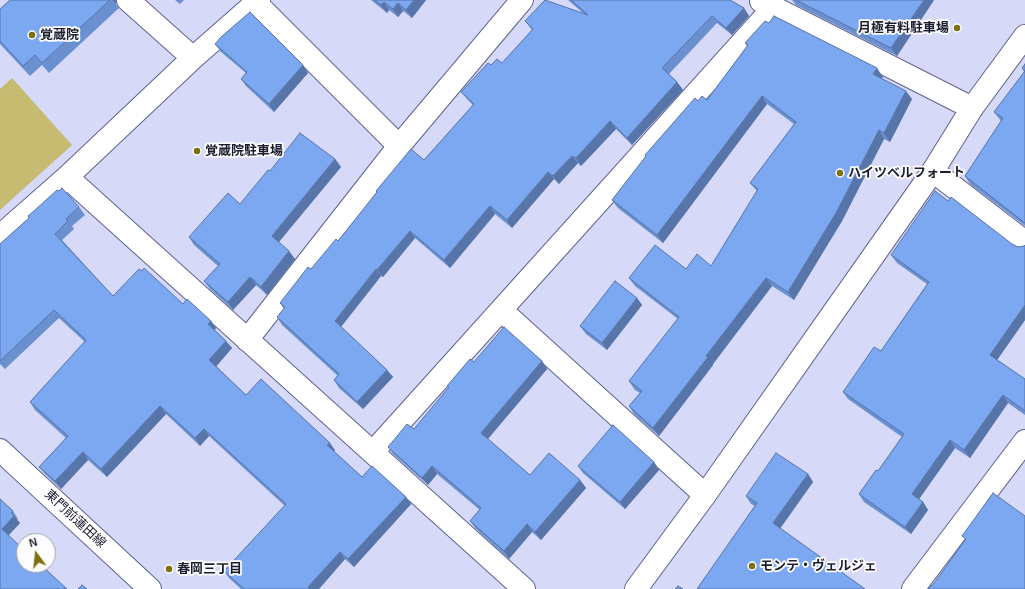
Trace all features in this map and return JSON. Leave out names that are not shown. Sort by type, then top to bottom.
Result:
[{"type":"street","points":[[128,0],[193,58]]},
{"type":"street","points":[[247,340],[399,146],[522,0]]},
{"type":"street","points":[[0,236],[67,177],[193,58],[257,2],[399,146]]},
{"type":"street","points":[[372,452],[501,310],[767,3],[972,108]]},
{"type":"street","points":[[636,589],[705,495],[933,171],[972,108],[1025,36]]},
{"type":"street","points":[[933,171],[1025,242]]},
{"type":"street","points":[[67,177],[524,589]]},
{"type":"street","points":[[501,310],[705,495]]},
{"type":"street","name":"東門前蓮田線","points":[[0,450],[150,589]]},
{"type":"street","points":[[913,589],[1022,452]]},
{"type":"shaded area","points":[[12,78],[72,145],[0,210],[0,89]]},
{"type":"building","points":[[10,0],[110,0],[42,63],[35,55],[23,66],[0,41],[0,9]]},
{"type":"building","points":[[375,0],[414,0],[406,10],[398,3],[393,9],[384,2],[381,5]]},
{"type":"building","points":[[545,0],[588,15],[571,0],[730,0],[744,8],[726,28],[712,16],[662,68],[677,82],[627,138],[610,121],[576,158],[572,156],[553,176],[548,172],[507,220],[490,206],[444,260],[410,231],[377,270],[376,269],[335,321],[387,370],[357,402],[334,380],[339,374],[277,317],[285,307],[280,303],[308,267],[311,269],[336,239],[338,241],[377,192],[376,191],[411,149],[424,160],[474,104],[461,92],[488,63],[491,65],[497,59],[502,63],[533,29],[525,21]]},
{"type":"building","points":[[796,0],[924,0],[891,48]]},
{"type":"building","points":[[250,12],[303,65],[269,104],[241,79],[247,72],[215,44]]},
{"type":"building","points":[[774,16],[877,68],[873,74],[906,91],[884,133],[879,130],[836,213],[788,292],[766,278],[706,356],[708,357],[653,428],[629,406],[642,391],[629,381],[679,317],[629,278],[655,245],[686,269],[697,254],[711,266],[758,189],[750,183],[796,122],[762,96],[657,235],[612,200],[646,156],[645,155],[695,98],[698,101],[702,96],[707,100],[748,45],[745,43],[765,21],[769,23]]},
{"type":"building","points":[[1025,64],[1025,71],[1022,68]]},
{"type":"building","points":[[1025,71],[1025,223],[965,176],[1003,118],[994,112]]},
{"type":"building","points":[[300,133],[335,159],[272,236],[289,251],[261,287],[250,277],[228,302],[204,281],[220,264],[189,237],[228,193],[240,204],[268,170],[270,171]]},
{"type":"building","points":[[62,188],[79,207],[66,219],[68,221],[55,234],[113,296],[139,269],[142,271],[144,268],[183,304],[187,299],[211,321],[208,324],[226,341],[209,360],[246,395],[261,379],[330,443],[327,445],[362,477],[372,466],[406,497],[348,559],[340,552],[308,587],[311,589],[244,589],[224,571],[286,504],[204,429],[195,438],[160,406],[101,469],[83,452],[55,481],[39,467],[68,436],[30,402],[86,340],[54,310],[0,361],[0,244],[29,218],[28,216],[57,190],[59,191]]},
{"type":"building","points":[[935,191],[948,201],[951,197],[1012,244],[1018,247],[1025,245],[1025,305],[990,355],[1025,379],[1025,411],[1003,395],[964,450],[950,440],[912,494],[923,502],[905,527],[859,494],[876,470],[878,471],[904,434],[843,392],[874,347],[881,351],[929,282],[891,255]]},
{"type":"building","points":[[615,281],[637,298],[602,343],[580,326]]},
{"type":"building","points":[[504,327],[542,361],[481,433],[530,475],[549,453],[580,480],[535,532],[527,524],[504,551],[470,521],[481,508],[432,466],[422,478],[388,447],[407,424],[414,429],[470,359],[474,362]]},
{"type":"building","points":[[613,425],[654,462],[620,502],[578,466]]},
{"type":"building","points":[[776,453],[808,474],[773,523],[865,589],[697,589],[757,503],[746,496]]},
{"type":"building","points":[[993,493],[1025,516],[1025,589],[928,589],[931,585],[932,586],[966,539],[962,536]]},
{"type":"building","points":[[0,499],[13,511],[11,513],[14,516],[2,529],[16,542],[16,573],[50,573],[67,589],[0,589]]},
{"type":"building","points":[[82,585],[87,589],[78,589]]},
{"type":"building","points":[[678,586],[683,589],[675,589]]},
{"type":"place","name":"月極有料駐車場","points":[[957,28]]},
{"type":"place","name":"覚蔵院","points":[[32,35]]},
{"type":"place","name":"覚蔵院駐車場","points":[[197,151]]},
{"type":"place","name":"ハイツベルフォート","points":[[840,173]]},
{"type":"place","name":"モンテ・ヴェルジェ","points":[[752,566]]},
{"type":"place","name":"春岡三丁目","points":[[169,569]]}]
